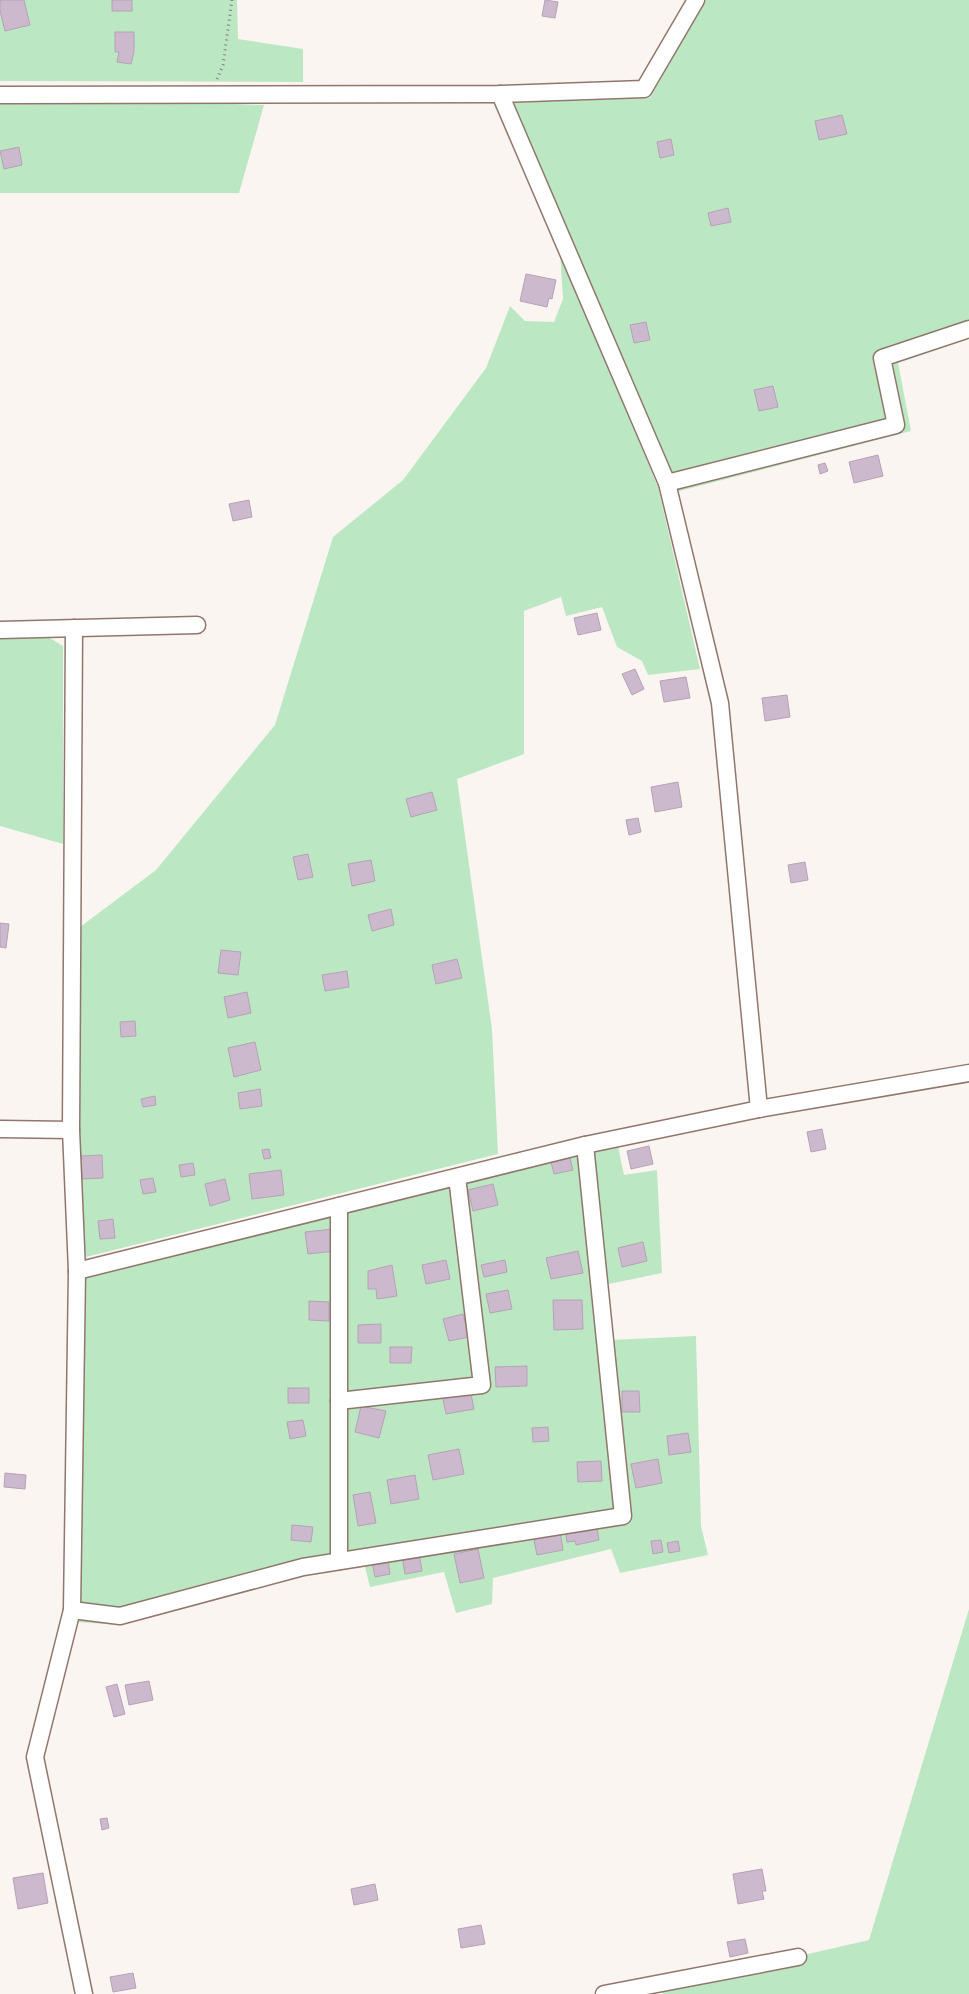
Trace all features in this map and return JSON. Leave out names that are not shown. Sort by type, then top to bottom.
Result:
[{"type":"street","points":[[0,95],[500,94],[644,89],[696,0]]},
{"type":"street","points":[[500,94],[666,483],[720,703],[760,1109]]},
{"type":"street","points":[[666,483],[896,425],[882,358],[969,329]]},
{"type":"street","points":[[0,630],[197,625]]},
{"type":"street","points":[[74,628],[71,1130],[77,1271],[72,1610],[35,1757],[84,1994]]},
{"type":"street","points":[[77,1271],[585,1145],[760,1109],[969,1073]]},
{"type":"street","points":[[0,1129],[71,1130]]},
{"type":"street","points":[[72,1610],[120,1616],[303,1567],[623,1516],[585,1145]]},
{"type":"street","points":[[339,1401],[482,1385],[456,1177]]},
{"type":"street","points":[[339,1206],[339,1561]]},
{"type":"street","points":[[604,1994],[798,1957]]},
{"type":"path","points":[[207,94],[216,82],[223,65],[232,0]]},
{"type":"green space","points":[[0,0],[237,0],[238,39],[303,49],[303,82],[0,81]]},
{"type":"green space","points":[[706,0],[969,0],[969,339],[898,363],[911,431],[676,492],[509,103],[650,98]]},
{"type":"green space","points":[[0,97],[264,105],[239,193],[0,193]]},
{"type":"green space","points":[[560,252],[658,487],[700,669],[648,675],[642,661],[617,647],[602,607],[566,616],[561,597],[524,611],[524,754],[457,779],[492,1029],[498,1154],[86,1257],[78,1173],[80,927],[156,870],[275,725],[333,537],[403,480],[486,368],[510,306],[525,321],[554,322],[563,299]]},
{"type":"green space","points":[[48,637],[63,646],[63,844],[0,826],[0,639]]},
{"type":"green space","points":[[618,1146],[624,1175],[657,1170],[662,1273],[604,1285],[590,1286],[597,1345],[611,1340],[696,1336],[701,1526],[708,1555],[620,1573],[611,1549],[493,1578],[492,1604],[456,1613],[444,1572],[370,1587],[364,1563],[299,1573],[120,1625],[76,1622],[85,1278],[577,1152]]},
{"type":"green space","points":[[969,1609],[969,1994],[663,1994],[660,1988],[869,1940]]},
{"type":"building","points":[[0,0],[24,0],[30,25],[5,31],[0,11]]},
{"type":"building","points":[[112,0],[132,0],[132,11],[112,11]]},
{"type":"building","points":[[545,0],[558,2],[555,18],[542,16]]},
{"type":"building","points":[[115,32],[134,32],[134,52],[131,64],[117,62],[119,52],[115,52]]},
{"type":"building","points":[[842,115],[847,134],[819,140],[815,121]]},
{"type":"building","points":[[671,139],[674,155],[660,158],[657,142]]},
{"type":"building","points":[[19,147],[22,165],[4,169],[0,151]]},
{"type":"building","points":[[728,208],[731,222],[711,226],[708,213]]},
{"type":"building","points":[[526,274],[556,280],[552,299],[549,298],[547,307],[520,301]]},
{"type":"building","points":[[646,322],[650,340],[634,343],[630,325]]},
{"type":"building","points":[[773,386],[778,407],[759,411],[754,390]]},
{"type":"building","points":[[878,455],[883,476],[854,483],[849,462]]},
{"type":"building","points":[[825,463],[828,471],[820,474],[818,465]]},
{"type":"building","points":[[249,500],[252,517],[233,521],[229,504]]},
{"type":"building","points":[[597,613],[601,630],[578,635],[574,618]]},
{"type":"building","points":[[635,669],[644,689],[632,695],[622,674]]},
{"type":"building","points":[[686,677],[690,698],[664,702],[660,681]]},
{"type":"building","points":[[787,695],[790,717],[765,721],[762,698]]},
{"type":"building","points":[[678,782],[682,807],[655,812],[651,787]]},
{"type":"building","points":[[432,792],[437,810],[411,817],[406,799]]},
{"type":"building","points":[[638,818],[641,832],[629,835],[626,820]]},
{"type":"building","points":[[308,854],[313,877],[298,880],[293,857]]},
{"type":"building","points":[[371,860],[375,881],[352,886],[348,864]]},
{"type":"building","points":[[805,862],[808,880],[791,883],[788,865]]},
{"type":"building","points":[[391,909],[394,925],[372,931],[368,915]]},
{"type":"building","points":[[0,923],[9,924],[6,948],[0,947]]},
{"type":"building","points":[[221,950],[241,952],[238,975],[218,973]]},
{"type":"building","points":[[457,959],[462,978],[436,984],[432,965]]},
{"type":"building","points":[[347,971],[349,987],[325,991],[322,975]]},
{"type":"building","points":[[247,992],[251,1013],[228,1018],[224,997]]},
{"type":"building","points":[[135,1021],[136,1036],[121,1037],[120,1022]]},
{"type":"building","points":[[255,1042],[261,1070],[234,1077],[228,1048]]},
{"type":"building","points":[[260,1089],[262,1106],[240,1109],[238,1093]]},
{"type":"building","points":[[155,1096],[156,1105],[143,1107],[141,1099]]},
{"type":"building","points":[[822,1129],[826,1149],[811,1152],[807,1132]]},
{"type":"building","points":[[649,1146],[653,1164],[631,1169],[627,1151]]},
{"type":"building","points":[[269,1149],[271,1158],[264,1159],[262,1150]]},
{"type":"building","points":[[102,1155],[103,1178],[82,1179],[81,1156]]},
{"type":"building","points":[[570,1158],[573,1170],[554,1174],[551,1162]]},
{"type":"building","points":[[193,1163],[195,1175],[181,1177],[179,1165]]},
{"type":"building","points":[[281,1170],[284,1195],[252,1199],[249,1174]]},
{"type":"building","points":[[153,1178],[156,1192],[143,1194],[140,1180]]},
{"type":"building","points":[[225,1179],[230,1200],[210,1206],[205,1184]]},
{"type":"building","points":[[493,1184],[498,1205],[473,1211],[468,1190]]},
{"type":"building","points":[[113,1219],[115,1238],[100,1239],[98,1221]]},
{"type":"building","points":[[333,1229],[336,1251],[308,1254],[305,1232]]},
{"type":"building","points":[[643,1242],[647,1261],[622,1267],[618,1248]]},
{"type":"building","points":[[578,1251],[583,1273],[551,1279],[546,1258]]},
{"type":"building","points":[[446,1260],[450,1279],[426,1284],[422,1265]]},
{"type":"building","points":[[505,1260],[507,1272],[484,1277],[481,1265]]},
{"type":"building","points":[[392,1265],[397,1296],[377,1299],[376,1289],[368,1289],[368,1271]]},
{"type":"building","points":[[508,1290],[512,1309],[490,1313],[486,1294]]},
{"type":"building","points":[[553,1300],[582,1300],[583,1329],[554,1330]]},
{"type":"building","points":[[309,1301],[329,1302],[329,1321],[309,1320]]},
{"type":"building","points":[[463,1314],[469,1337],[449,1341],[443,1319]]},
{"type":"building","points":[[381,1324],[381,1343],[358,1343],[358,1325]]},
{"type":"building","points":[[390,1347],[412,1347],[411,1363],[390,1363]]},
{"type":"building","points":[[527,1366],[527,1386],[496,1387],[495,1367]]},
{"type":"building","points":[[288,1388],[309,1388],[309,1403],[288,1403]]},
{"type":"building","points":[[470,1389],[474,1409],[446,1414],[442,1394]]},
{"type":"building","points":[[622,1391],[639,1391],[640,1412],[622,1412]]},
{"type":"building","points":[[361,1406],[386,1411],[379,1438],[355,1432]]},
{"type":"building","points":[[303,1420],[306,1436],[290,1439],[287,1422]]},
{"type":"building","points":[[548,1427],[549,1441],[533,1442],[532,1428]]},
{"type":"building","points":[[688,1433],[691,1452],[669,1455],[667,1436]]},
{"type":"building","points":[[459,1449],[464,1474],[433,1480],[428,1455]]},
{"type":"building","points":[[658,1459],[662,1483],[636,1488],[631,1464]]},
{"type":"building","points":[[601,1461],[602,1481],[578,1482],[577,1462]]},
{"type":"building","points":[[5,1473],[26,1475],[25,1489],[4,1487]]},
{"type":"building","points":[[415,1475],[419,1499],[391,1504],[387,1480]]},
{"type":"building","points":[[370,1492],[376,1523],[358,1526],[353,1495]]},
{"type":"building","points":[[596,1522],[599,1540],[576,1545],[575,1541],[567,1542],[565,1529]]},
{"type":"building","points":[[292,1525],[313,1527],[311,1542],[291,1540]]},
{"type":"building","points":[[560,1530],[563,1550],[537,1555],[533,1535]]},
{"type":"building","points":[[661,1540],[663,1552],[653,1554],[651,1541]]},
{"type":"building","points":[[678,1541],[680,1551],[669,1553],[667,1543]]},
{"type":"building","points":[[478,1549],[484,1578],[460,1583],[454,1554]]},
{"type":"building","points":[[419,1553],[422,1571],[405,1574],[402,1556]]},
{"type":"building","points":[[388,1559],[390,1574],[375,1577],[372,1562]]},
{"type":"building","points":[[149,1681],[153,1700],[129,1705],[125,1685]]},
{"type":"building","points":[[117,1684],[125,1714],[114,1717],[106,1687]]},
{"type":"building","points":[[107,1818],[109,1828],[102,1830],[100,1819]]},
{"type":"building","points":[[762,1869],[766,1891],[762,1891],[764,1899],[738,1904],[733,1874]]},
{"type":"building","points":[[43,1873],[48,1903],[18,1909],[13,1878]]},
{"type":"building","points":[[375,1884],[378,1900],[354,1905],[351,1889]]},
{"type":"building","points":[[481,1925],[485,1944],[461,1948],[458,1929]]},
{"type":"building","points":[[745,1939],[748,1953],[730,1957],[727,1942]]},
{"type":"building","points":[[133,1973],[136,1988],[113,1992],[110,1977]]}]
